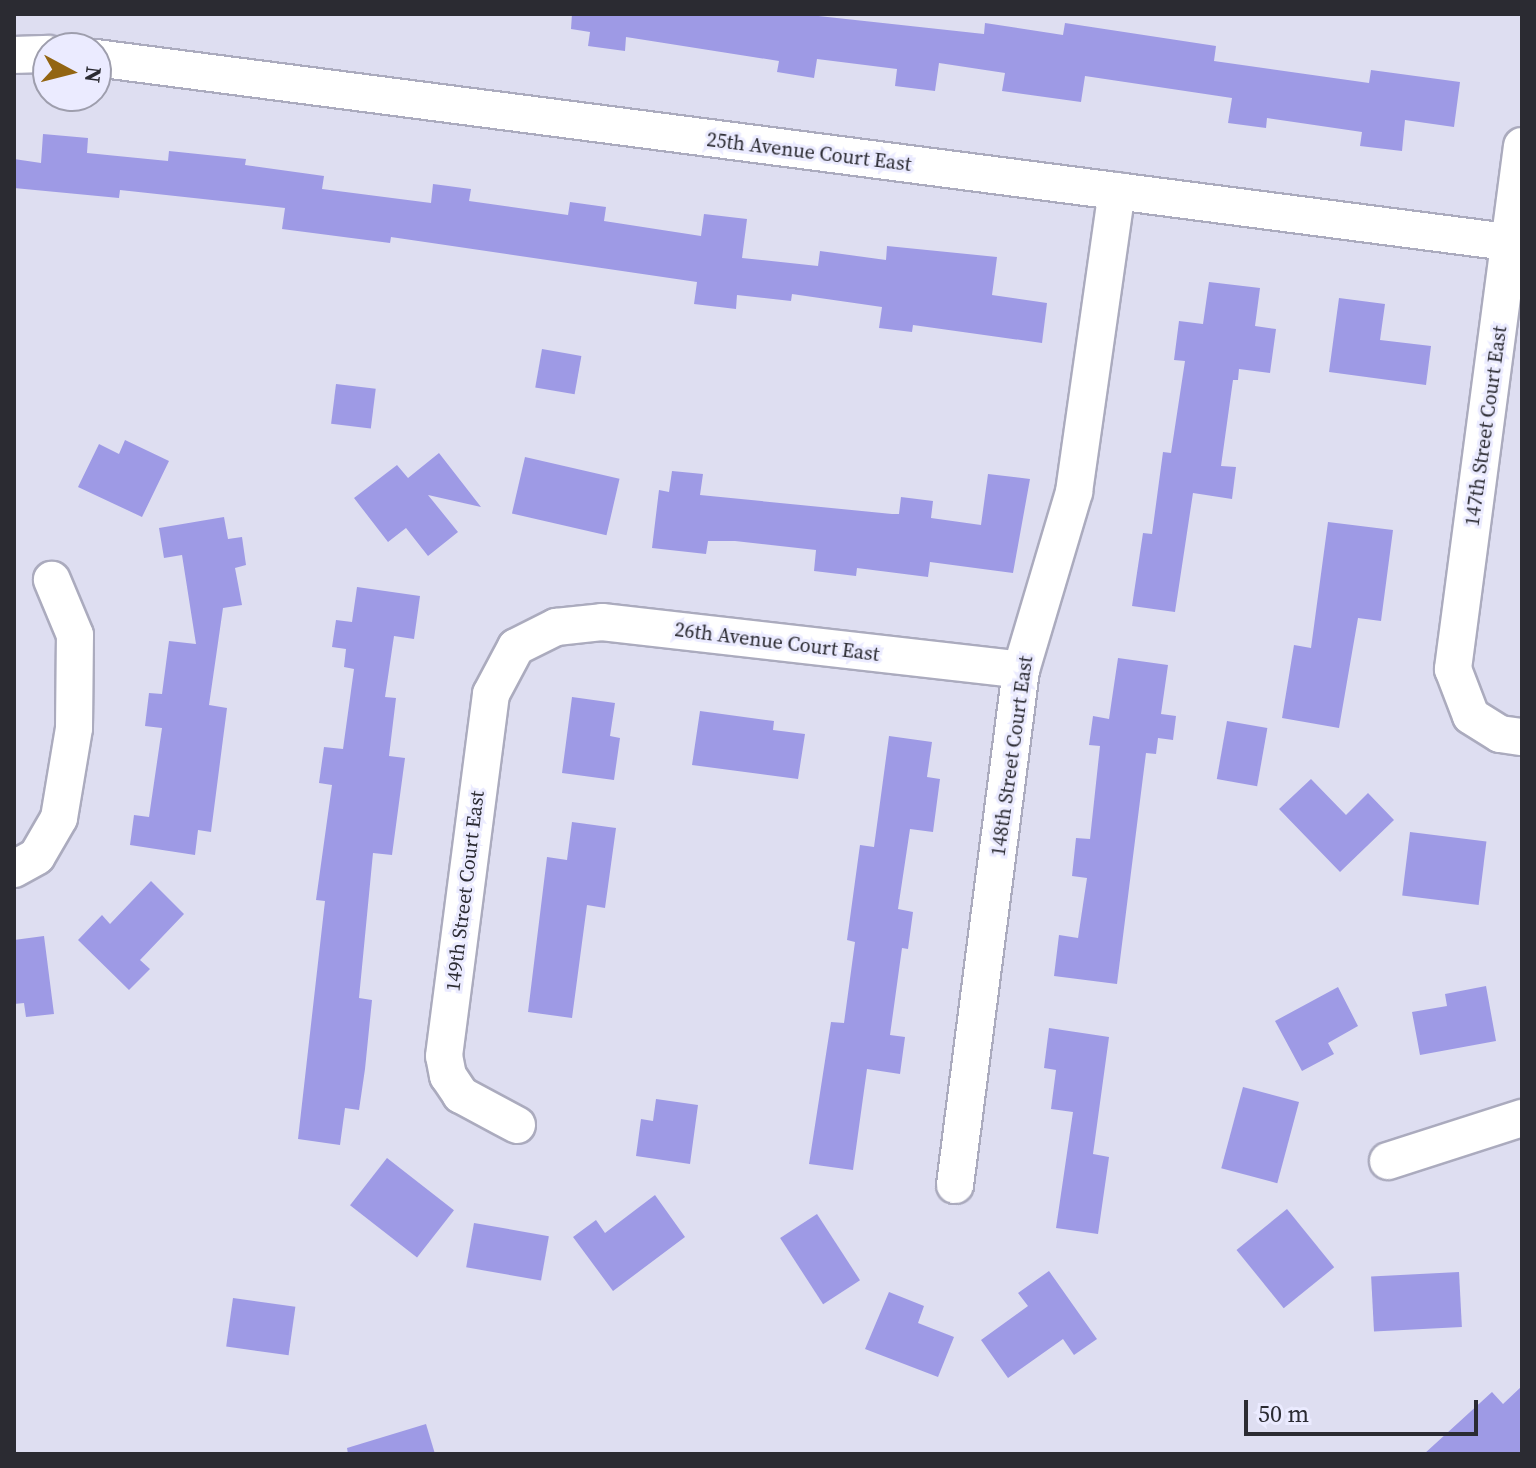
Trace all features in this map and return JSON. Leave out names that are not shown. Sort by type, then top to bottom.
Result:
[{"type":"street","name":"25th Avenue Court East","points":[[112,60],[1516,244]]},
{"type":"street","name":"147th Street Court East","points":[[1522,146],[1516,244],[1453,669],[1464,705],[1482,726],[1522,737]]},
{"type":"street","name":"148th Street Court East","points":[[955,1185],[1021,670],[1074,492],[1117,191]]},
{"type":"street","points":[[21,866],[50,838],[59,818],[79,677],[75,635],[52,580]]},
{"type":"street","name":"26th Avenue Court East","points":[[535,637],[556,627],[602,622],[1021,670]]},
{"type":"street","name":"149th Street Court East","points":[[517,1125],[461,1095],[448,1076],[444,1056],[491,694],[516,647],[535,637]]},
{"type":"street","points":[[1388,1161],[1522,1118]]},
{"type":"building","points":[[572,14],[800,14],[984,34],[985,23],[1063,35],[1065,23],[1216,46],[1214,61],[1369,83],[1371,70],[1460,82],[1454,127],[1405,120],[1402,151],[1360,146],[1362,132],[1267,118],[1266,128],[1228,123],[1232,98],[1085,76],[1081,102],[1002,91],[1005,73],[939,63],[935,91],[895,86],[897,69],[817,59],[814,78],[777,72],[779,61],[626,37],[625,51],[588,46],[590,32],[571,29]]},
{"type":"building","points":[[43,134],[88,138],[87,153],[168,161],[169,151],[246,159],[245,165],[324,176],[322,189],[431,203],[433,184],[471,189],[469,201],[568,215],[570,202],[606,207],[604,221],[701,236],[704,214],[747,219],[742,258],[818,266],[820,251],[886,260],[887,246],[997,257],[992,295],[1047,303],[1042,343],[913,325],[912,332],[879,328],[882,307],[792,294],[791,301],[737,295],[736,309],[694,304],[697,282],[391,237],[390,243],[282,229],[285,208],[120,190],[119,198],[14,188],[14,159],[41,163]]},
{"type":"building","points":[[1209,282],[1260,288],[1255,326],[1276,329],[1270,373],[1239,369],[1238,380],[1233,380],[1221,466],[1236,467],[1232,499],[1193,493],[1175,612],[1132,606],[1143,533],[1152,534],[1163,452],[1171,453],[1185,361],[1174,360],[1179,321],[1203,324]]},
{"type":"building","points":[[1339,298],[1385,304],[1380,340],[1431,346],[1426,385],[1329,372]]},
{"type":"building","points":[[542,349],[581,356],[575,394],[535,387]]},
{"type":"building","points":[[336,384],[376,389],[371,429],[331,424]]},
{"type":"building","points":[[125,440],[169,461],[142,517],[78,487],[99,444],[119,454]]},
{"type":"building","points":[[439,453],[481,507],[428,495],[458,532],[428,556],[406,528],[388,542],[354,498],[397,465],[408,478]]},
{"type":"building","points":[[525,457],[620,479],[606,535],[512,514]]},
{"type":"building","points":[[672,471],[703,474],[700,495],[892,514],[899,514],[901,497],[933,501],[931,518],[981,525],[988,474],[1030,479],[1013,573],[930,562],[928,577],[857,568],[856,576],[814,571],[816,550],[735,541],[708,541],[706,554],[652,548],[659,490],[669,492]]},
{"type":"building","points":[[224,517],[228,539],[242,537],[246,565],[235,568],[242,605],[223,608],[209,705],[227,708],[211,832],[198,830],[195,855],[130,845],[134,815],[149,817],[162,728],[145,726],[149,693],[162,694],[169,641],[196,644],[182,555],[164,558],[159,528]]},
{"type":"building","points":[[1328,522],[1393,530],[1381,621],[1358,618],[1339,728],[1282,718],[1294,645],[1311,648]]},
{"type":"building","points":[[357,587],[420,596],[414,639],[394,636],[385,697],[396,698],[389,756],[405,758],[392,855],[373,853],[359,998],[372,1000],[365,1069],[359,1110],[345,1108],[340,1145],[298,1139],[325,901],[316,900],[332,785],[319,783],[324,747],[343,749],[354,669],[344,667],[346,649],[332,647],[336,620],[352,622]]},
{"type":"building","points":[[1118,658],[1168,665],[1161,714],[1176,716],[1173,740],[1158,738],[1156,754],[1146,753],[1117,984],[1054,976],[1059,935],[1078,938],[1087,878],[1072,876],[1076,838],[1090,839],[1100,746],[1089,745],[1093,716],[1109,719]]},
{"type":"building","points":[[572,697],[615,703],[610,736],[620,738],[614,780],[562,773]]},
{"type":"building","points":[[700,711],[774,721],[773,730],[805,734],[798,779],[692,765]]},
{"type":"building","points":[[1227,721],[1267,728],[1257,786],[1217,779]]},
{"type":"building","points":[[889,736],[932,742],[927,777],[940,779],[933,832],[910,829],[898,909],[913,912],[908,949],[902,948],[890,1035],[905,1037],[900,1074],[867,1069],[853,1170],[809,1164],[831,1022],[844,1023],[855,942],[847,940],[860,845],[874,847]]},
{"type":"building","points":[[1311,779],[1346,815],[1368,793],[1394,820],[1340,872],[1279,809]]},
{"type":"building","points":[[572,822],[616,828],[605,908],[587,905],[572,1018],[528,1012],[547,857],[567,860]]},
{"type":"building","points":[[1410,832],[1486,841],[1479,905],[1402,896]]},
{"type":"building","points":[[151,881],[184,914],[140,960],[150,969],[129,990],[78,940],[102,915],[110,924]]},
{"type":"building","points":[[44,936],[54,1014],[26,1017],[24,1003],[14,1004],[14,940]]},
{"type":"building","points":[[1486,986],[1496,1041],[1420,1055],[1412,1012],[1447,1006],[1445,994]]},
{"type":"building","points":[[1338,987],[1358,1026],[1328,1043],[1334,1054],[1302,1071],[1275,1021]]},
{"type":"building","points":[[1049,1028],[1109,1037],[1093,1154],[1109,1157],[1098,1234],[1056,1228],[1073,1112],[1051,1109],[1056,1070],[1044,1068]]},
{"type":"building","points":[[1243,1087],[1299,1102],[1277,1183],[1221,1168]]},
{"type":"building","points":[[656,1099],[698,1105],[690,1164],[636,1156],[641,1119],[653,1121]]},
{"type":"building","points":[[387,1158],[454,1210],[417,1258],[350,1205]]},
{"type":"building","points":[[655,1195],[685,1237],[613,1291],[573,1237],[596,1220],[605,1233]]},
{"type":"building","points":[[1287,1209],[1334,1267],[1284,1308],[1236,1250]]},
{"type":"building","points":[[817,1214],[860,1280],[823,1304],[780,1238]]},
{"type":"building","points":[[474,1223],[549,1236],[541,1281],[466,1267]]},
{"type":"building","points":[[1049,1271],[1097,1339],[1074,1355],[1063,1339],[1008,1378],[981,1340],[1028,1306],[1018,1293]]},
{"type":"building","points":[[1459,1272],[1462,1327],[1374,1332],[1371,1277]]},
{"type":"building","points":[[889,1292],[924,1306],[918,1323],[954,1337],[938,1377],[865,1349]]},
{"type":"building","points":[[233,1298],[295,1307],[289,1355],[226,1347]]},
{"type":"building","points":[[1522,1386],[1522,1454],[1424,1454],[1492,1392],[1503,1404]]},
{"type":"building","points":[[426,1424],[435,1454],[348,1454],[347,1448]]}]
